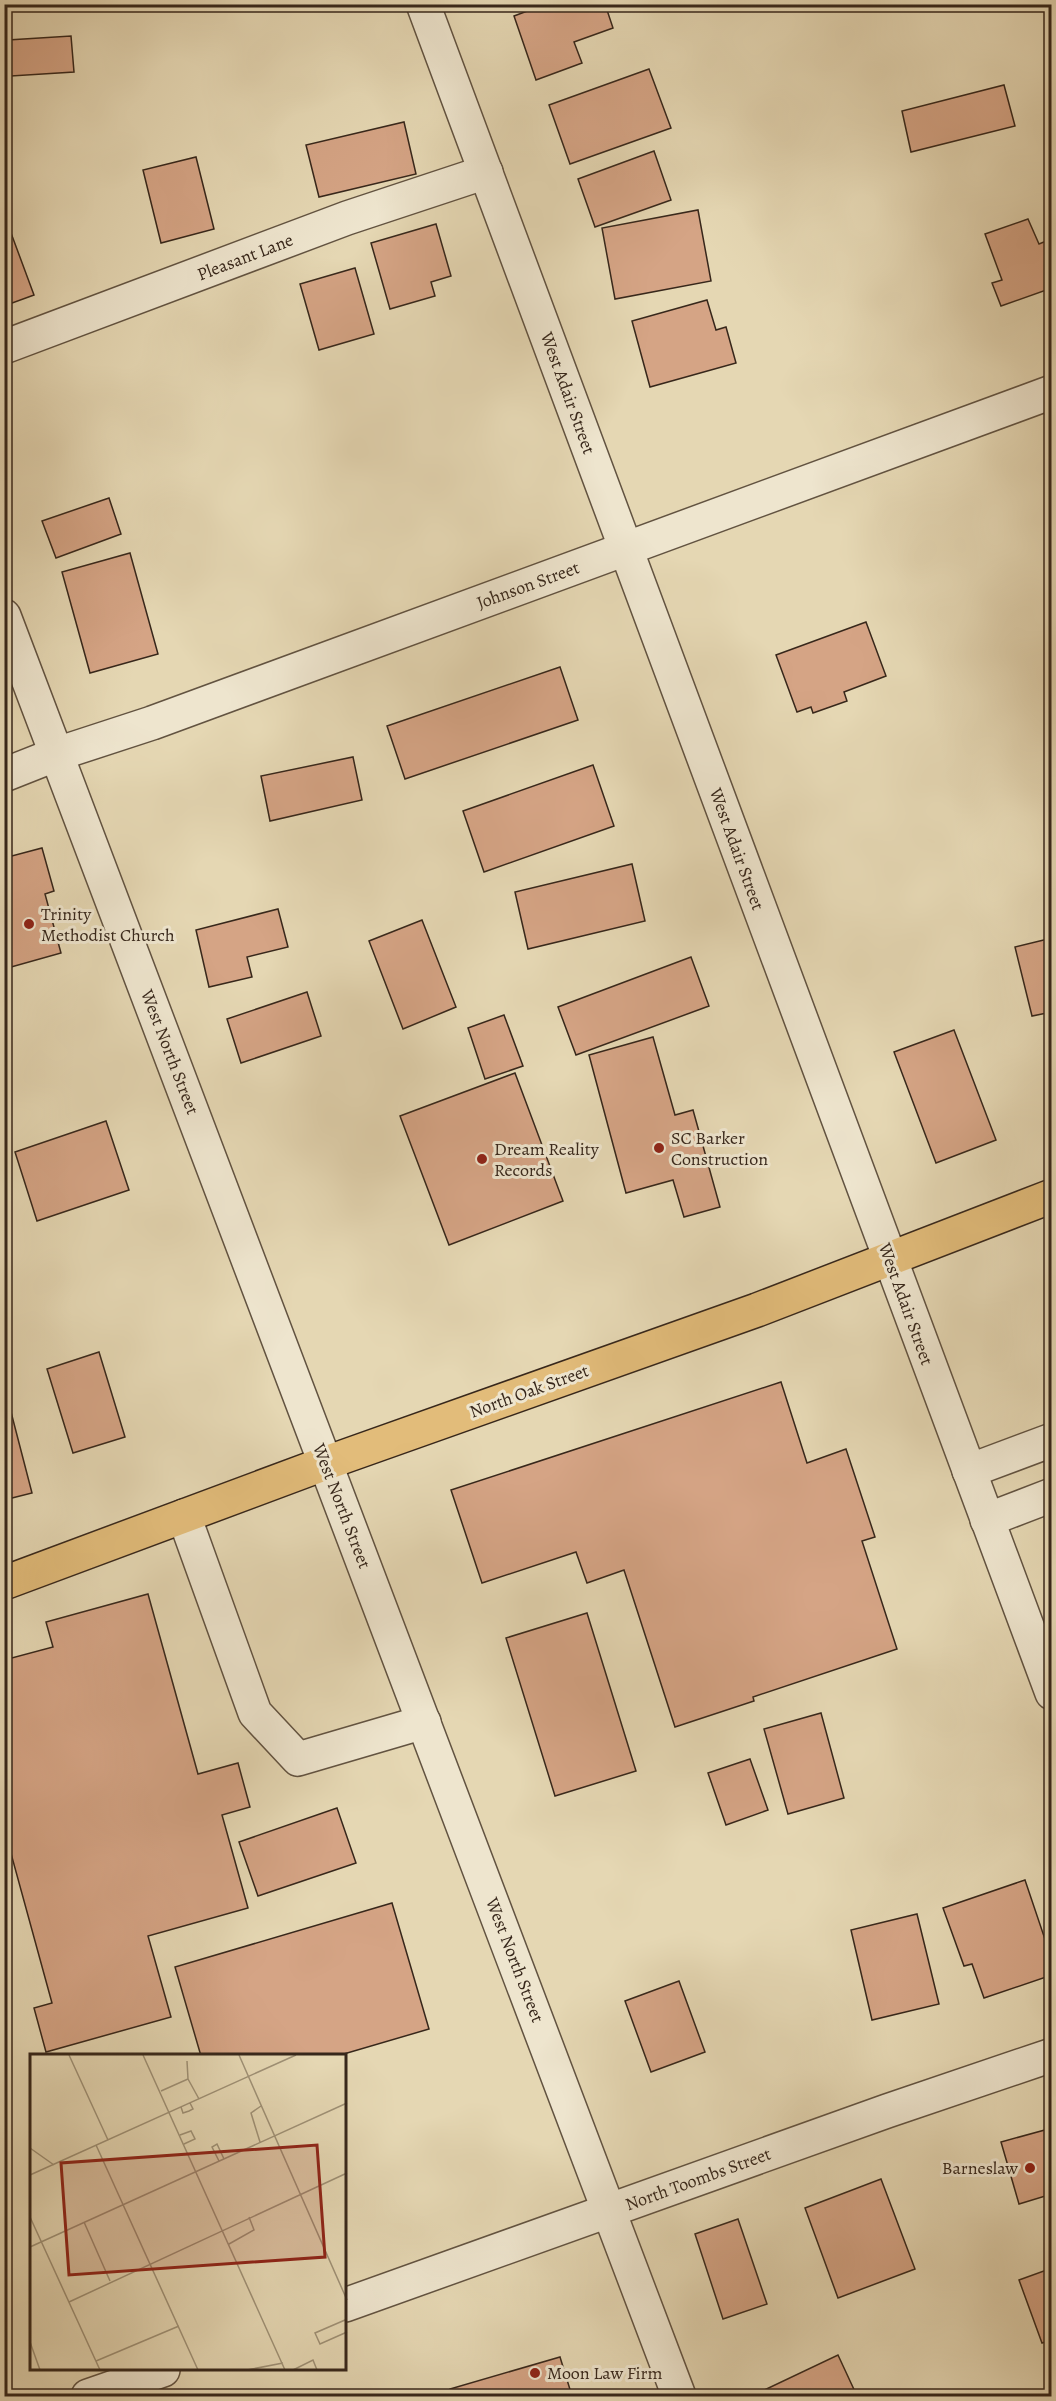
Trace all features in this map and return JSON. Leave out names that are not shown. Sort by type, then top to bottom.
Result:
[{"type":"main road","name":"North Oak Street","points":[[4,1583],[326,1463],[757,1310],[1052,1196]]},
{"type":"street","name":"West Adair Street","points":[[423,4],[1052,1693]]},
{"type":"street","name":"Pleasant Lane","points":[[4,347],[347,218],[486,172]]},
{"type":"street","name":"Johnson Street","points":[[4,775],[57,754],[152,723],[1052,392]]},
{"type":"street","name":"West North Street","points":[[4,616],[679,2397]]},
{"type":"street","points":[[969,1471],[1052,1440]]},
{"type":"street","points":[[987,1520],[1052,1495]]},
{"type":"street","points":[[184,1516],[255,1713],[298,1759],[424,1722]]},
{"type":"street","name":"North Toombs Street","points":[[346,2305],[1052,2055]]},
{"type":"street","points":[[88,2397],[161,2371]]},
{"type":"building","points":[[546,4],[605,4],[613,28],[574,42],[582,63],[536,80],[514,16]]},
{"type":"building","points":[[71,36],[74,72],[11,76],[8,40]]},
{"type":"building","points":[[649,69],[671,128],[570,164],[549,105]]},
{"type":"building","points":[[1004,85],[1015,126],[911,152],[902,111]]},
{"type":"building","points":[[404,122],[416,174],[319,197],[306,145]]},
{"type":"building","points":[[654,151],[671,200],[595,227],[578,179]]},
{"type":"building","points":[[196,157],[214,229],[161,243],[143,170]]},
{"type":"building","points":[[698,210],[711,281],[615,299],[602,228]]},
{"type":"building","points":[[1028,219],[1039,244],[1051,239],[1052,267],[1046,269],[1052,281],[1052,288],[1001,306],[992,283],[1002,280],[985,234]]},
{"type":"building","points":[[436,224],[451,276],[431,282],[435,296],[390,309],[371,243]]},
{"type":"building","points":[[11,233],[34,295],[4,306],[4,235]]},
{"type":"building","points":[[355,268],[374,334],[319,350],[300,284]]},
{"type":"building","points":[[707,300],[716,330],[726,327],[736,363],[650,387],[632,321]]},
{"type":"building","points":[[109,498],[121,534],[56,558],[42,521]]},
{"type":"building","points":[[130,553],[158,654],[90,673],[62,572]]},
{"type":"building","points":[[866,622],[886,676],[844,692],[847,701],[813,713],[811,707],[797,712],[776,655]]},
{"type":"building","points":[[560,667],[578,720],[405,779],[387,726]]},
{"type":"building","points":[[353,757],[362,800],[270,821],[261,776]]},
{"type":"building","points":[[593,765],[614,826],[484,872],[463,811]]},
{"type":"building","name":"Trinity Methodist Church","points":[[42,848],[54,891],[45,894],[61,953],[4,969],[4,858]]},
{"type":"building","points":[[632,864],[645,921],[528,949],[515,892]]},
{"type":"building","points":[[278,909],[288,947],[247,957],[252,977],[209,987],[196,930]]},
{"type":"building","points":[[422,920],[456,1007],[403,1029],[369,941]]},
{"type":"building","points":[[1052,938],[1052,1012],[1032,1016],[1015,947]]},
{"type":"building","points":[[691,957],[709,1006],[576,1055],[558,1007]]},
{"type":"building","points":[[307,992],[321,1036],[241,1063],[227,1019]]},
{"type":"building","points":[[504,1015],[523,1066],[485,1079],[468,1028]]},
{"type":"building","points":[[954,1030],[996,1140],[936,1163],[894,1052]]},
{"type":"building","name":"SC Barker Construction","points":[[653,1037],[675,1115],[693,1110],[720,1207],[684,1217],[673,1180],[626,1193],[589,1055]]},
{"type":"building","name":"Dream Reality Records","points":[[515,1073],[563,1201],[449,1245],[400,1116]]},
{"type":"building","points":[[106,1121],[129,1190],[37,1221],[15,1152]]},
{"type":"building","points":[[99,1352],[125,1437],[73,1453],[47,1369]]},
{"type":"building","points":[[781,1382],[807,1463],[846,1449],[875,1537],[862,1541],[897,1649],[753,1697],[754,1701],[675,1727],[624,1570],[587,1583],[576,1552],[482,1583],[451,1490]]},
{"type":"building","points":[[4,1385],[32,1493],[4,1500]]},
{"type":"building","points":[[148,1594],[198,1774],[238,1763],[250,1807],[222,1815],[248,1908],[148,1936],[171,2017],[46,2052],[34,2008],[52,2003],[4,1828],[4,1660],[53,1647],[46,1622]]},
{"type":"building","points":[[587,1613],[636,1771],[555,1796],[506,1638]]},
{"type":"building","points":[[821,1713],[844,1798],[788,1814],[764,1729]]},
{"type":"building","points":[[750,1759],[768,1810],[726,1825],[708,1773]]},
{"type":"building","points":[[337,1808],[356,1863],[258,1896],[239,1842]]},
{"type":"building","points":[[1025,1880],[1052,1960],[1052,1975],[984,1998],[972,1964],[964,1966],[943,1908]]},
{"type":"building","points":[[392,1903],[429,2029],[344,2054],[200,2054],[175,1967]]},
{"type":"building","points":[[917,1914],[939,2004],[872,2020],[851,1930]]},
{"type":"building","points":[[679,1981],[705,2052],[651,2072],[625,2001]]},
{"type":"building","name":"Barneslaw","points":[[1052,2128],[1052,2194],[1019,2204],[1001,2142]]},
{"type":"building","points":[[881,2179],[915,2269],[838,2298],[805,2208]]},
{"type":"building","points":[[738,2219],[767,2304],[723,2319],[695,2234]]},
{"type":"building","points":[[1052,2268],[1052,2340],[1042,2343],[1019,2280]]},
{"type":"building","points":[[838,2355],[857,2396],[762,2396],[760,2392]]},
{"type":"building","name":"Moon Law Firm","points":[[560,2357],[572,2396],[452,2396],[450,2389]]},
{"type":"place","name":"Trinity Methodist Church","points":[[29,924]]},
{"type":"place","name":"SC Barker Construction","points":[[659,1148]]},
{"type":"place","name":"Dream Reality Records","points":[[482,1159]]},
{"type":"place","name":"Barneslaw","points":[[1030,2168]]},
{"type":"place","name":"Moon Law Firm","points":[[535,2373]]}]
